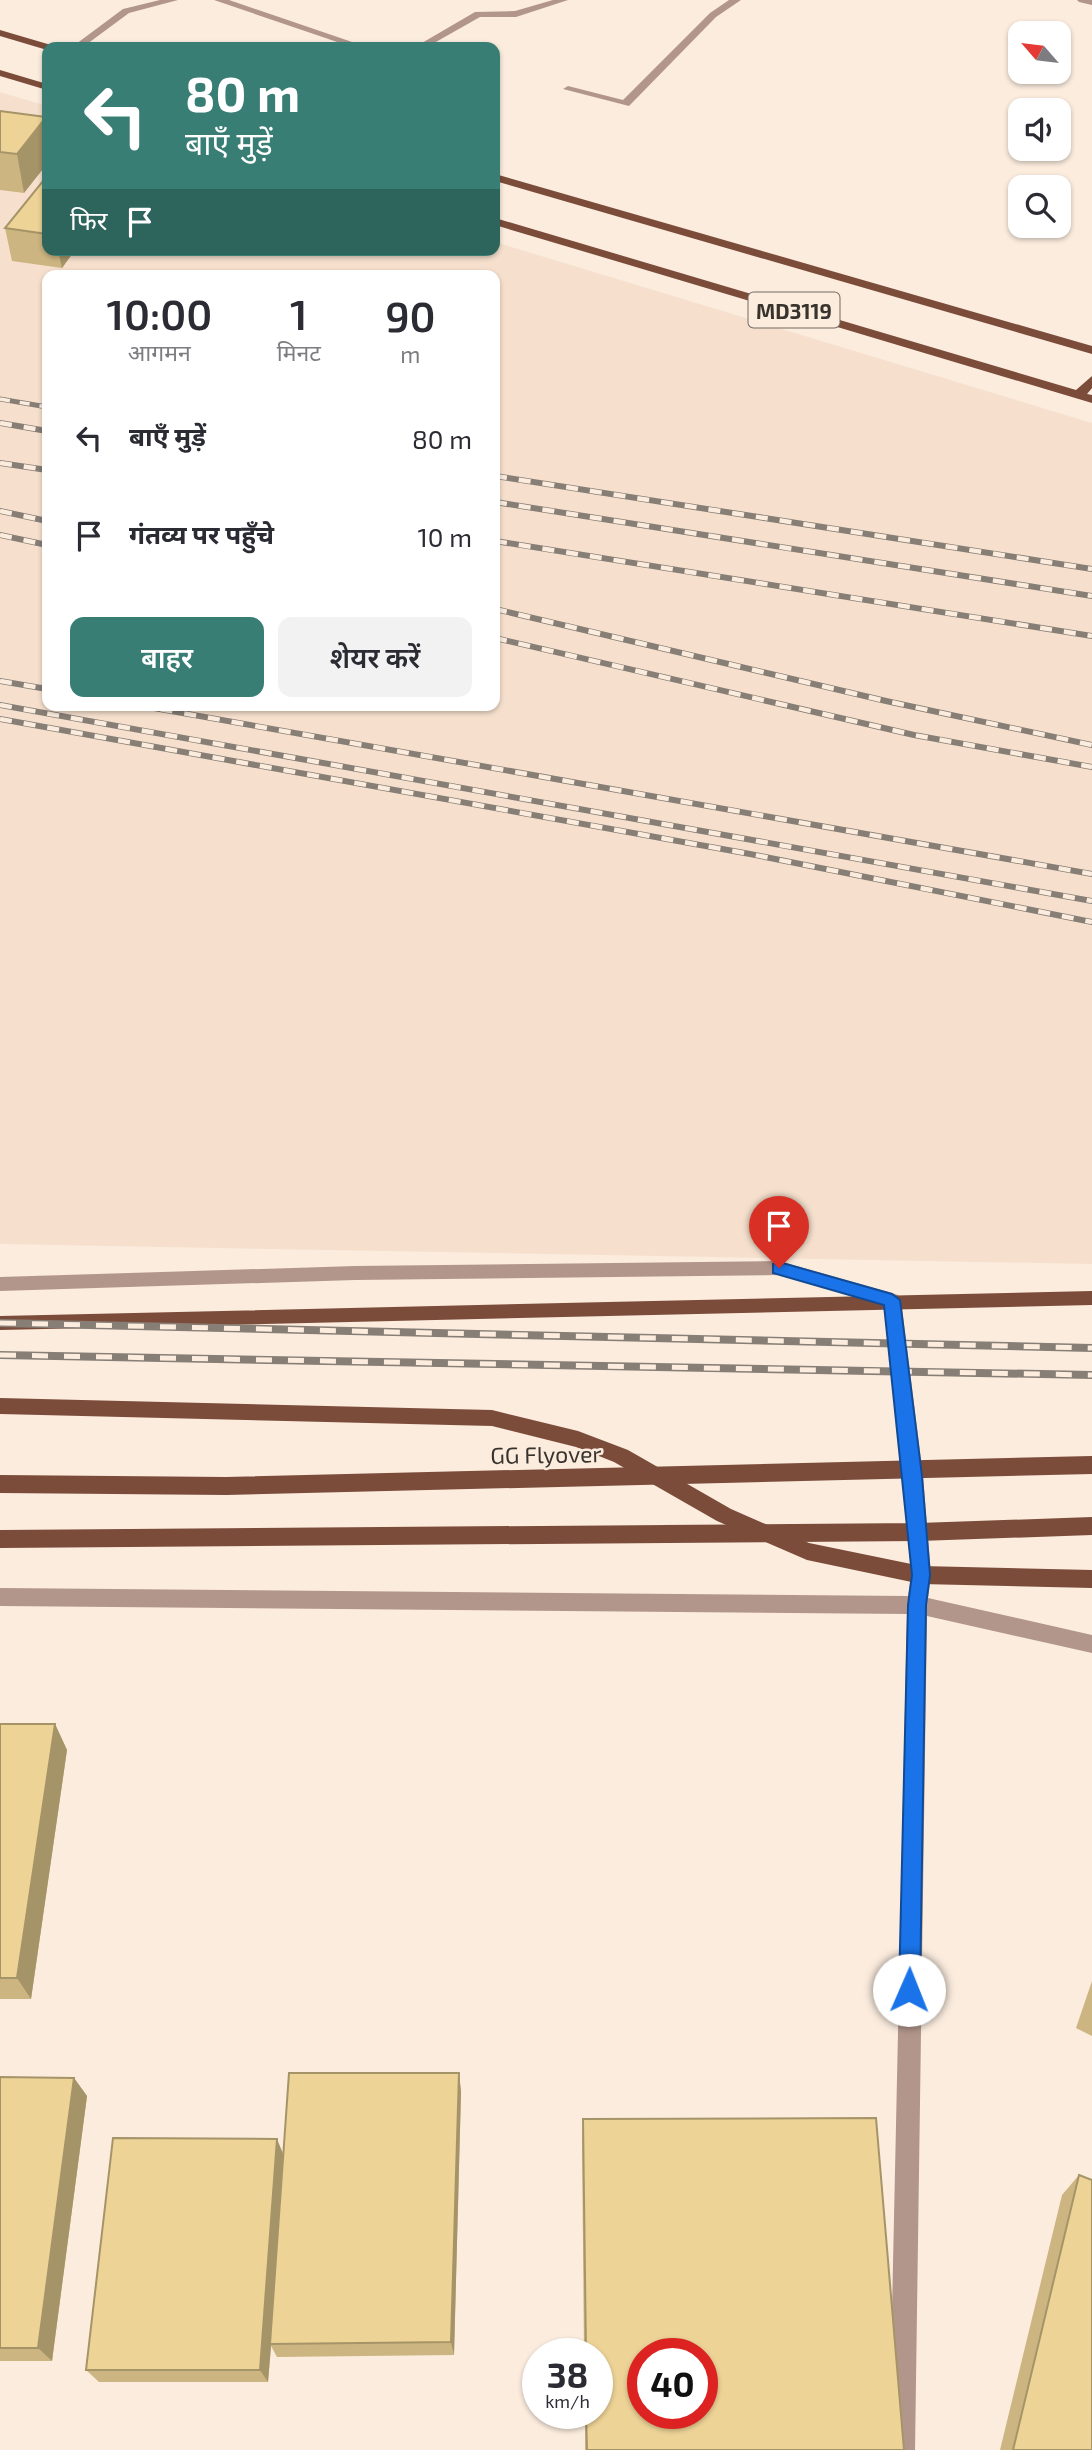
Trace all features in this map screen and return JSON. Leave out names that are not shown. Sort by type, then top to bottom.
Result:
[{"type":"main road","points":[[0,33],[42,46]]},
{"type":"main road","points":[[0,73],[42,86]]},
{"type":"main road","name":"MD3119","points":[[500,178],[1092,350]]},
{"type":"main road","name":"MD3119","points":[[500,222],[1086,397]]},
{"type":"main road","points":[[1086,397],[1092,380]]},
{"type":"main road","points":[[0,1323],[892,1300],[1092,1298]]},
{"type":"main road","points":[[0,1406],[492,1418],[578,1439],[621,1456],[724,1515],[807,1551],[921,1575],[1092,1579]]},
{"type":"main road","name":"GG Flyover","points":[[0,1484],[226,1486],[1092,1465]]},
{"type":"main road","points":[[0,1539],[919,1532],[1092,1526]]},
{"type":"street","points":[[85,42],[126,11],[173,0]]},
{"type":"street","points":[[219,0],[347,42]]},
{"type":"street","points":[[429,42],[478,14],[516,14],[563,0]]},
{"type":"street","points":[[568,89],[625,104],[713,15],[736,0]]},
{"type":"street","points":[[1082,0],[1092,2]]},
{"type":"street","points":[[0,1284],[355,1273],[779,1268],[892,1300],[913,1476],[921,1575],[917,1605],[902,2450]]},
{"type":"street","points":[[0,1597],[917,1605],[1092,1644]]},
{"type":"shaded area","points":[[0,92],[42,105],[42,256],[500,256],[500,244],[1092,423],[1092,1264],[0,1244]]},
{"type":"building","points":[[0,111],[42,116],[42,122],[17,154],[0,152]]},
{"type":"building","points":[[42,182],[42,233],[5,228]]},
{"type":"building","points":[[0,1724],[55,1724],[17,1978],[0,1978]]},
{"type":"building","points":[[289,2073],[459,2073],[451,2342],[270,2344]]},
{"type":"building","points":[[0,2077],[74,2078],[38,2348],[0,2348]]},
{"type":"building","points":[[876,2118],[904,2450],[587,2450],[586,2429],[613,2429],[613,2338],[586,2338],[583,2119]]},
{"type":"building","points":[[113,2138],[277,2139],[260,2370],[86,2370]]},
{"type":"building","points":[[1079,2175],[1092,2180],[1092,2450],[1013,2450]]},
{"type":"railway","points":[[0,399],[42,406]]},
{"type":"railway","points":[[0,423],[42,430]]},
{"type":"railway","points":[[0,463],[42,469]]},
{"type":"railway","points":[[500,477],[1092,569]]},
{"type":"railway","points":[[500,503],[1092,596]]},
{"type":"railway","points":[[0,511],[42,520]]},
{"type":"railway","points":[[0,535],[42,544]]},
{"type":"railway","points":[[500,542],[1092,636]]},
{"type":"railway","points":[[500,610],[886,701],[1092,745]]},
{"type":"railway","points":[[500,639],[914,735],[1092,767]]},
{"type":"railway","points":[[0,681],[42,688]]},
{"type":"railway","points":[[0,705],[1092,901]]},
{"type":"railway","points":[[171,711],[1092,874]]},
{"type":"railway","points":[[0,719],[750,854],[1092,922]]},
{"type":"railway","points":[[0,1323],[1092,1348]]},
{"type":"railway","points":[[0,1355],[1092,1375]]},
{"type":"route","points":[[779,1268],[892,1300],[918,1523],[921,1575],[917,1605],[909,1990]]}]
